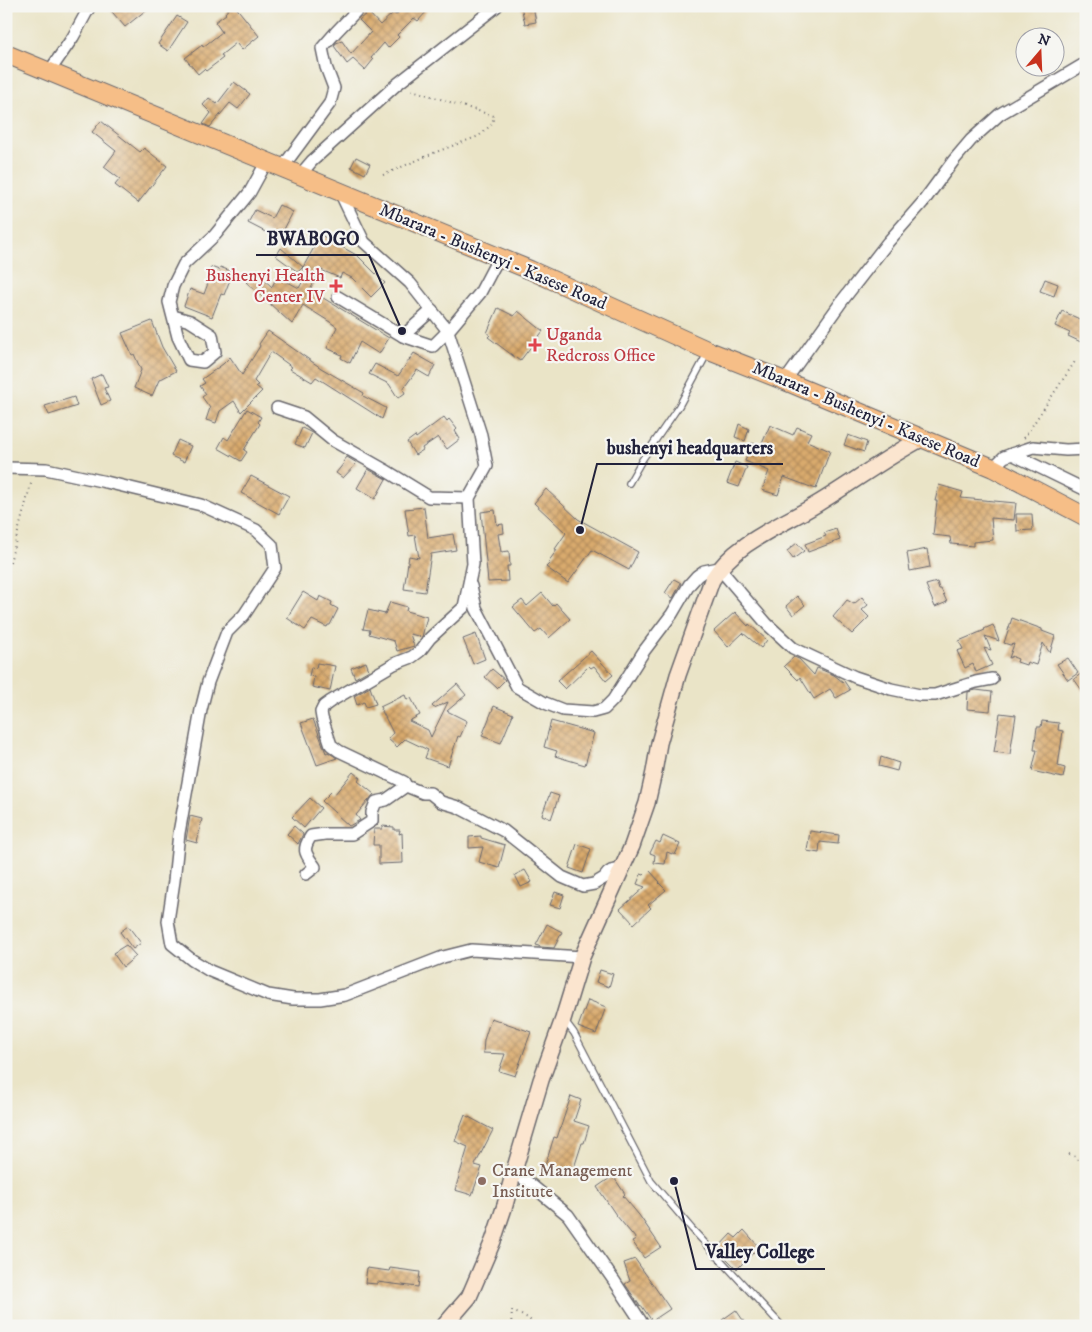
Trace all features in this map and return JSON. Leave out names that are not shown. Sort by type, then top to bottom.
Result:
[{"type":"main road","name":"Mbarara - Bushenyi - Kasese Road","points":[[6,54],[498,257],[709,351],[993,468],[1086,517]]},
{"type":"main road","points":[[444,1326],[468,1297],[493,1241],[541,1080],[563,1019],[582,957],[622,870],[647,803],[659,743],[678,675],[712,580],[719,568],[738,551],[767,531],[816,504],[921,439]]},
{"type":"street","points":[[49,72],[90,6]]},
{"type":"street","points":[[173,316],[169,302],[173,286],[184,264],[215,236],[250,192],[330,102],[334,88],[326,67],[322,48],[361,6]]},
{"type":"street","points":[[300,175],[312,161],[396,85],[497,6]]},
{"type":"street","points":[[785,381],[842,301],[972,140],[1000,114],[1086,63]]},
{"type":"street","points":[[340,192],[364,242],[410,283],[448,331],[481,435],[487,466],[469,498],[473,564],[464,607],[412,657],[394,664],[331,700],[324,706],[321,712],[322,718],[331,745],[404,782],[406,786],[423,793],[430,793],[441,802],[458,807],[504,831],[562,877],[584,886],[594,884],[611,871],[622,870]]},
{"type":"street","points":[[338,298],[403,336],[433,346],[480,293],[498,257]]},
{"type":"street","points":[[403,336],[432,310]]},
{"type":"street","points":[[277,408],[304,417],[332,440],[429,496],[469,498]]},
{"type":"street","points":[[993,468],[1004,457],[1033,447],[1066,450],[1086,449]]},
{"type":"street","points":[[1012,454],[1086,490]]},
{"type":"street","points":[[6,468],[46,470],[106,482],[201,505],[256,530],[272,544],[275,568],[244,615],[227,632],[208,682],[201,710],[179,833],[168,922],[172,944],[182,953],[210,971],[248,988],[268,995],[293,999],[320,999],[346,995],[443,956],[471,950],[582,957]]},
{"type":"street","points":[[470,582],[476,608],[517,687],[544,703],[563,710],[593,712],[604,709],[613,700],[644,652],[672,614],[689,585],[704,571],[719,568],[767,624],[793,648],[855,677],[891,689],[920,695],[935,695],[992,679]]},
{"type":"street","points":[[306,874],[315,867],[306,853],[305,844],[311,836],[352,834],[372,821],[372,812],[376,802],[386,800],[406,786]]},
{"type":"street","points":[[514,1171],[568,1215],[644,1326]]},
{"type":"lane","points":[[629,483],[642,460],[679,406],[709,351]]},
{"type":"lane","points":[[563,1019],[574,1033],[651,1182],[782,1326]]},
{"type":"path","points":[[383,175],[479,136],[492,124],[494,116],[396,85]]},
{"type":"path","points":[[1012,454],[1076,360]]},
{"type":"path","points":[[10,562],[33,481],[28,469]]},
{"type":"path","points":[[1069,1154],[1086,1163]]},
{"type":"path","points":[[510,1326],[512,1311],[528,1318],[536,1326]]},
{"type":"building","points":[[107,6],[151,6],[125,27]]},
{"type":"building","points":[[231,6],[235,6],[259,36],[242,50],[236,43],[221,55],[223,58],[206,71],[204,69],[198,74],[185,58],[222,32],[215,22],[226,14]]},
{"type":"building","points":[[404,6],[422,6],[427,11],[418,21],[414,18],[397,35],[399,37],[388,48],[384,43],[371,58],[373,60],[365,70],[353,59],[347,64],[334,46],[336,43],[342,41],[351,54],[371,32],[359,20],[368,12],[380,25],[393,13],[396,15]]},
{"type":"building","points":[[521,6],[533,6],[536,22],[525,24]]},
{"type":"building","points":[[177,16],[187,22],[168,51],[158,44]]},
{"type":"building","points":[[234,82],[250,94],[238,109],[230,103],[210,127],[203,124],[211,113],[203,105],[209,98],[217,104]]},
{"type":"building","points":[[101,121],[140,152],[144,148],[167,166],[138,203],[115,185],[120,179],[104,167],[116,151],[92,132]]},
{"type":"building","points":[[356,157],[370,164],[365,174],[351,167]]},
{"type":"building","points":[[279,205],[293,212],[279,239],[248,223],[255,210],[272,218]]},
{"type":"building","points":[[321,235],[358,256],[385,283],[371,297],[352,278],[342,273],[340,278],[321,270],[310,290],[389,338],[379,354],[360,342],[350,363],[341,358],[342,355],[327,348],[337,327],[303,305],[292,324],[246,282],[256,272],[272,287],[277,276],[299,288],[308,272],[302,269]]},
{"type":"building","points":[[281,248],[303,267],[298,272],[276,256]]},
{"type":"building","points":[[211,267],[219,270],[220,267],[233,272],[224,295],[221,294],[212,317],[184,306],[190,289],[204,294],[210,278],[208,277]]},
{"type":"building","points":[[1045,279],[1058,284],[1054,296],[1040,291]]},
{"type":"building","points":[[498,308],[514,316],[518,311],[543,331],[520,361],[488,337],[490,335],[487,333]]},
{"type":"building","points":[[1062,311],[1086,322],[1086,337],[1083,343],[1068,336],[1070,333],[1055,326]]},
{"type":"building","points":[[152,321],[162,347],[176,371],[159,380],[152,396],[134,388],[141,370],[122,333]]},
{"type":"building","points":[[268,331],[321,368],[364,393],[363,396],[386,408],[382,419],[316,377],[312,382],[290,369],[292,367],[271,352],[254,381],[258,385],[256,386],[262,391],[241,412],[234,401],[220,411],[216,423],[206,420],[210,408],[202,397],[206,394],[200,386],[205,383],[202,379],[230,357],[242,375]]},
{"type":"building","points":[[414,353],[435,365],[429,377],[417,370],[403,389],[405,393],[398,398],[389,384],[369,374],[375,364],[398,376]]},
{"type":"building","points":[[102,374],[108,387],[104,388],[110,401],[101,405],[91,379]]},
{"type":"building","points":[[74,397],[77,406],[49,415],[45,406]]},
{"type":"building","points":[[247,409],[261,417],[258,422],[260,424],[244,450],[247,452],[241,461],[218,448],[224,437],[228,440]]},
{"type":"building","points":[[444,417],[447,421],[449,419],[457,429],[455,431],[460,439],[447,449],[438,437],[415,455],[407,442],[415,436],[416,438]]},
{"type":"building","points":[[739,424],[749,429],[745,441],[735,437]]},
{"type":"building","points":[[770,425],[793,435],[797,427],[811,433],[807,441],[830,451],[816,489],[784,477],[778,495],[762,490],[769,471],[745,461],[752,443],[761,446]]},
{"type":"building","points":[[302,428],[312,433],[305,448],[295,444]]},
{"type":"building","points":[[848,435],[867,442],[864,452],[844,445]]},
{"type":"building","points":[[178,440],[191,446],[184,462],[171,456]]},
{"type":"building","points":[[347,457],[357,463],[343,478],[336,473]]},
{"type":"building","points":[[735,462],[747,467],[739,487],[727,483]]},
{"type":"building","points":[[368,469],[386,479],[375,499],[357,488]]},
{"type":"building","points":[[251,476],[289,496],[279,514],[241,493]]},
{"type":"building","points":[[939,485],[963,492],[961,498],[1016,503],[1014,520],[991,518],[993,540],[973,542],[973,546],[951,544],[950,537],[933,535],[937,501],[935,501]]},
{"type":"building","points":[[546,489],[578,519],[638,552],[629,570],[592,550],[568,583],[546,567],[566,533],[534,503]]},
{"type":"building","points":[[424,507],[428,538],[453,534],[456,550],[431,554],[425,592],[404,589],[409,556],[419,558],[415,535],[409,536],[405,509]]},
{"type":"building","points":[[495,510],[497,525],[503,524],[504,533],[498,534],[501,552],[509,551],[510,566],[507,566],[508,581],[488,582],[481,512]]},
{"type":"building","points":[[1016,514],[1032,514],[1033,530],[1017,531]]},
{"type":"building","points":[[836,529],[840,540],[808,552],[805,544],[826,536],[824,533]]},
{"type":"building","points":[[797,543],[804,551],[793,559],[787,551]]},
{"type":"building","points":[[927,549],[930,567],[910,571],[907,553]]},
{"type":"building","points":[[674,579],[681,583],[673,598],[665,593]]},
{"type":"building","points":[[937,582],[947,602],[935,607],[926,585]]},
{"type":"building","points":[[303,592],[318,601],[320,596],[332,602],[331,605],[338,609],[330,625],[327,627],[312,620],[305,630],[287,618]]},
{"type":"building","points":[[542,593],[553,606],[556,603],[570,619],[549,638],[541,629],[535,633],[513,607],[522,600],[527,606]]},
{"type":"building","points":[[797,596],[805,605],[793,615],[786,606]]},
{"type":"building","points":[[862,597],[868,605],[862,610],[869,617],[852,634],[833,617],[847,600],[854,604]]},
{"type":"building","points":[[390,602],[407,607],[406,611],[427,617],[422,637],[410,634],[414,646],[397,651],[394,641],[369,634],[370,630],[363,629],[368,610],[385,614]]},
{"type":"building","points":[[735,612],[748,626],[749,624],[767,640],[761,648],[743,633],[728,647],[714,631]]},
{"type":"building","points":[[1012,618],[1055,636],[1050,653],[1043,643],[1036,665],[1027,662],[1026,665],[1017,662],[1018,659],[1013,656],[1009,658],[1014,644],[1004,643]]},
{"type":"building","points":[[993,625],[999,641],[985,636],[991,650],[984,648],[992,665],[976,672],[973,664],[965,668],[957,651],[963,649],[959,641]]},
{"type":"building","points":[[476,634],[485,659],[473,664],[463,639]]},
{"type":"building","points":[[591,651],[613,675],[606,681],[594,666],[591,668],[589,666],[565,689],[557,681]]},
{"type":"building","points":[[794,657],[799,659],[814,675],[817,668],[834,675],[844,681],[850,690],[836,698],[830,689],[814,699],[800,677],[798,680],[784,666]]},
{"type":"building","points":[[1068,658],[1078,673],[1068,680],[1057,664]]},
{"type":"building","points":[[366,662],[369,670],[355,678],[351,668]]},
{"type":"building","points":[[317,663],[335,666],[330,691],[312,687],[314,677],[309,676],[311,667],[316,668]]},
{"type":"building","points":[[492,669],[505,680],[497,688],[485,677]]},
{"type":"building","points":[[1086,670],[1086,696],[1074,679]]},
{"type":"building","points":[[457,684],[466,695],[447,711],[467,721],[460,737],[458,736],[448,766],[425,758],[428,750],[405,739],[397,747],[388,739],[393,733],[380,707],[405,695],[407,700],[411,698],[420,715],[409,721],[428,730],[431,737],[448,702],[434,708],[432,706]]},
{"type":"building","points":[[370,687],[376,704],[366,707],[364,702],[357,705],[354,696]]},
{"type":"building","points":[[976,690],[992,692],[990,711],[967,709],[968,692]]},
{"type":"building","points":[[494,706],[513,714],[501,743],[482,736]]},
{"type":"building","points":[[1000,713],[1016,715],[1010,754],[994,752]]},
{"type":"building","points":[[313,719],[326,753],[328,752],[337,758],[317,765],[301,723]]},
{"type":"building","points":[[551,721],[594,733],[585,765],[555,756],[557,751],[544,747]]},
{"type":"building","points":[[1042,721],[1059,723],[1058,730],[1063,731],[1058,766],[1065,768],[1063,778],[1032,771],[1037,750],[1034,750],[1037,727],[1041,727]]},
{"type":"building","points":[[881,757],[899,763],[897,771],[879,766]]},
{"type":"building","points":[[353,772],[360,778],[358,781],[374,794],[356,815],[360,820],[349,826],[322,801],[331,792],[334,795]]},
{"type":"building","points":[[550,793],[559,796],[551,819],[542,815]]},
{"type":"building","points":[[310,798],[321,808],[304,828],[292,817]]},
{"type":"building","points":[[190,816],[202,819],[197,843],[186,840]]},
{"type":"building","points":[[294,826],[303,834],[298,844],[287,834]]},
{"type":"building","points":[[382,826],[394,827],[394,830],[400,830],[399,834],[402,833],[403,863],[379,864],[379,845],[373,845],[374,829],[382,829]]},
{"type":"building","points":[[810,831],[839,835],[838,844],[820,842],[819,853],[807,851]]},
{"type":"building","points":[[481,836],[481,838],[505,845],[499,868],[479,862],[483,847],[469,848],[469,837]]},
{"type":"building","points":[[663,836],[680,844],[675,855],[667,852],[665,864],[654,863],[655,855],[650,853],[656,841],[660,843]]},
{"type":"building","points":[[577,844],[591,849],[583,873],[569,868]]},
{"type":"building","points":[[525,870],[532,882],[521,887],[515,875]]},
{"type":"building","points":[[649,870],[666,890],[648,905],[651,908],[634,924],[620,909],[645,887],[637,884],[641,874],[644,875]]},
{"type":"building","points":[[555,892],[564,895],[560,908],[550,905]]},
{"type":"building","points":[[547,924],[562,932],[554,948],[536,945]]},
{"type":"building","points":[[128,926],[141,943],[133,949],[120,932]]},
{"type":"building","points":[[126,945],[136,956],[123,967],[113,953]]},
{"type":"building","points":[[600,970],[613,974],[609,987],[596,982]]},
{"type":"building","points":[[588,1000],[606,1007],[596,1034],[578,1027]]},
{"type":"building","points":[[491,1018],[531,1032],[515,1076],[499,1071],[505,1054],[483,1053],[484,1040]]},
{"type":"building","points":[[571,1096],[581,1100],[574,1121],[589,1126],[571,1177],[544,1169],[554,1137],[557,1138]]},
{"type":"building","points":[[465,1115],[493,1130],[475,1165],[482,1167],[472,1195],[455,1190],[468,1147],[455,1141]]},
{"type":"building","points":[[613,1176],[625,1194],[623,1196],[661,1247],[644,1258],[632,1241],[636,1239],[616,1215],[597,1187]]},
{"type":"building","points":[[744,1230],[759,1247],[737,1269],[717,1249],[731,1234],[736,1238]]},
{"type":"building","points":[[635,1259],[670,1309],[652,1321],[625,1284],[630,1281],[624,1263]]},
{"type":"building","points":[[367,1268],[389,1271],[390,1268],[420,1272],[418,1287],[377,1282],[377,1284],[365,1283]]},
{"type":"building","points":[[736,1310],[747,1326],[726,1326],[722,1320]]},
{"type":"place","name":"Bushenyi Health Center IV","points":[[336,286]]},
{"type":"place","name":"BWABOGO","points":[[402,331]]},
{"type":"place","name":"Uganda Redcross Office","points":[[535,345]]},
{"type":"place","name":"bushenyi headquarters","points":[[580,530]]},
{"type":"place","name":"Crane Management Institute","points":[[482,1181]]},
{"type":"place","name":"Valley College","points":[[674,1181]]}]
